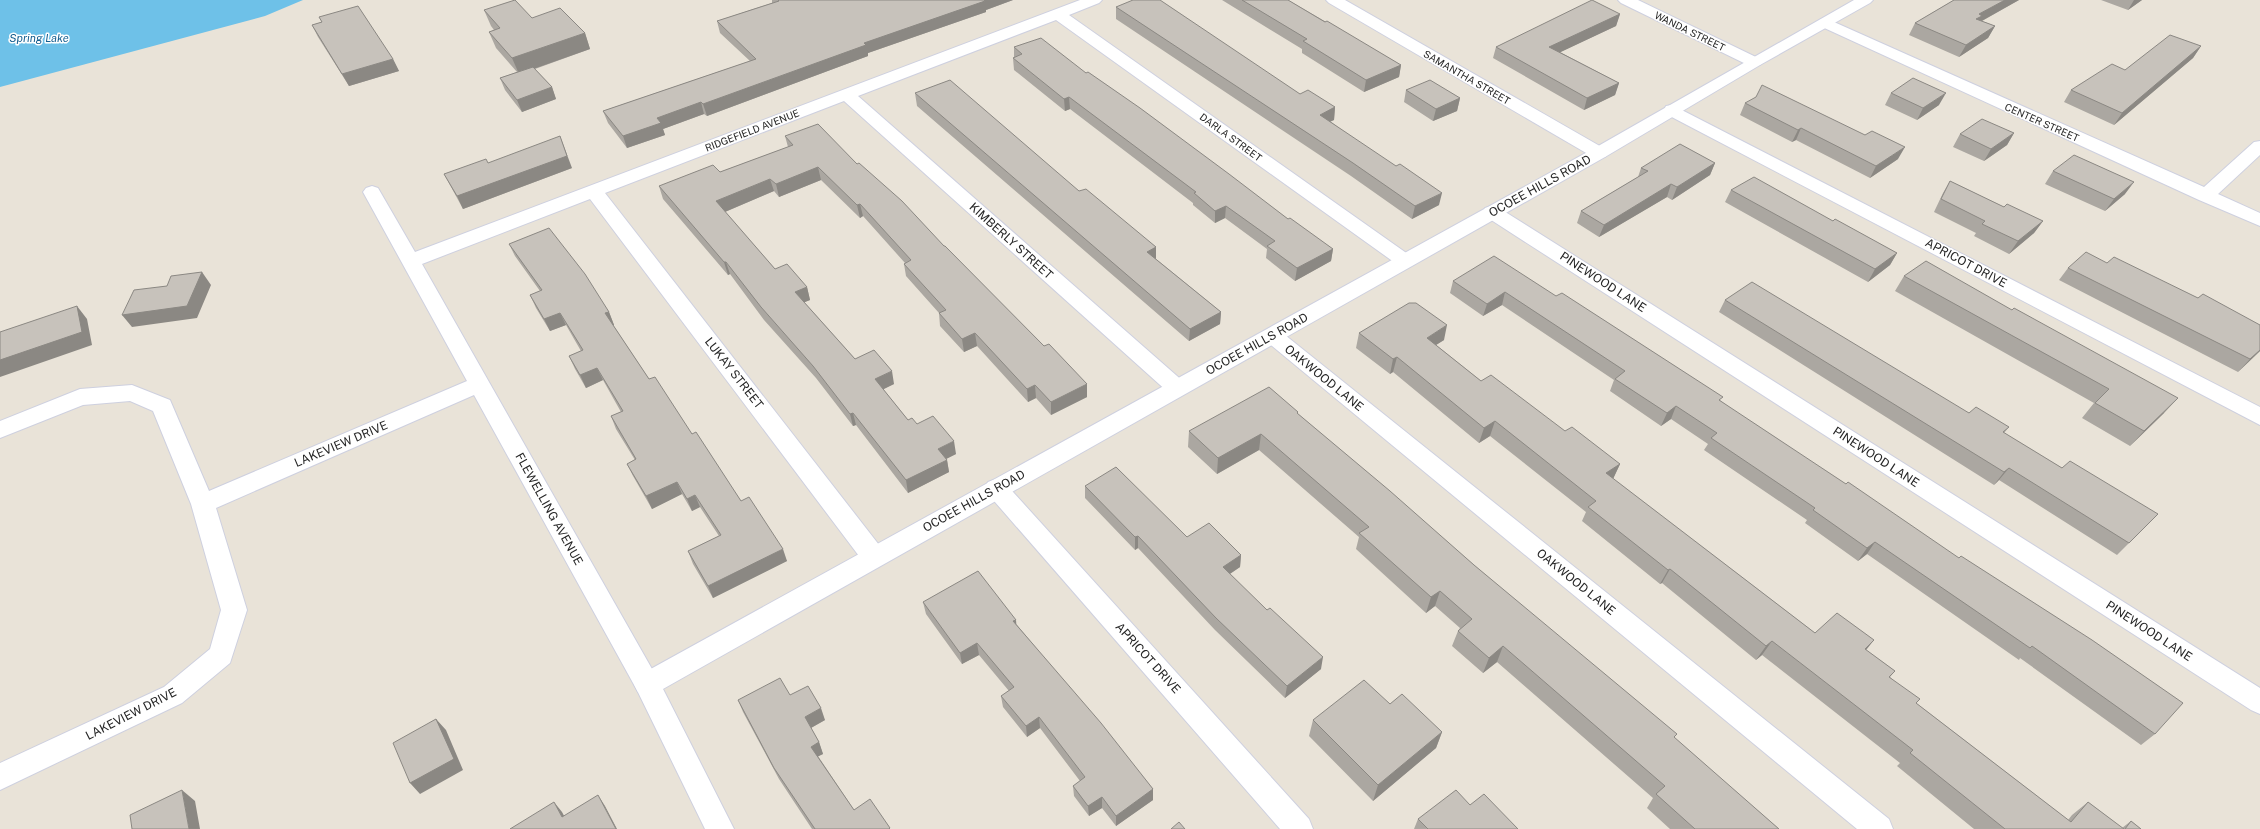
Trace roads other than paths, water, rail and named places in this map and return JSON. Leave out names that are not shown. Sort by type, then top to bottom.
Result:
[{"type":"street","name":"RIDGEFIELD AVENUE","points":[[410,261],[1094,0]]},
{"type":"street","name":"SAMANTHA STREET","points":[[1334,0],[1599,154]]},
{"type":"street","name":"WANDA STREET","points":[[1626,0],[1754,62]]},
{"type":"street","name":"OCOEE HILLS ROAD","points":[[647,684],[996,488],[1273,336],[1492,212],[1599,154],[1754,62],[1865,0]]},
{"type":"street","name":"DARLA STREET","points":[[1058,14],[1405,261]]},
{"type":"street","name":"CENTER STREET","points":[[1824,23],[2260,220]]},
{"type":"street","name":"KIMBERLY STREET","points":[[846,94],[1177,388]]},
{"type":"street","name":"APRICOT DRIVE","points":[[1672,110],[2260,417]]},
{"type":"street","points":[[2205,196],[2260,146]]},
{"type":"street","name":"LUKAY STREET","points":[[593,190],[874,557]]},
{"type":"street","name":"FLEWELLING AVENUE","points":[[372,192],[647,684],[692,777],[720,829]]},
{"type":"street","name":"PINEWOOD LANE","points":[[1492,212],[2260,702]]},
{"type":"street","name":"OAKWOOD LANE","points":[[1273,336],[1879,829]]},
{"type":"street","name":"LAKEVIEW DRIVE","points":[[203,504],[480,384]]},
{"type":"street","name":"LAKEVIEW DRIVE","points":[[0,430],[80,397],[132,393],[162,406],[203,504],[234,610],[221,655],[174,695],[0,778]]},
{"type":"street","name":"APRICOT DRIVE","points":[[996,488],[1299,829]]},
{"type":"water","name":"Spring Lake","points":[[0,0],[303,0],[265,16],[0,87]]}]
